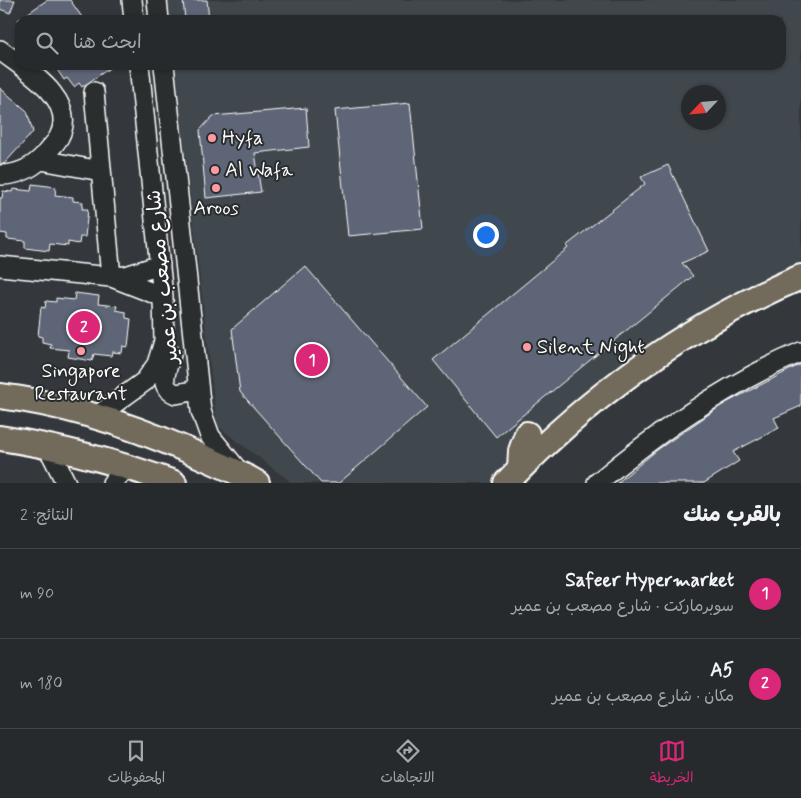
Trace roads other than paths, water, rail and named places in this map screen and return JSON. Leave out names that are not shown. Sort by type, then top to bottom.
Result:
[{"type":"main road","points":[[513,476],[567,423],[639,368],[716,319],[801,277]]},
{"type":"main road","points":[[0,396],[28,400],[97,416],[153,435],[246,480]]},
{"type":"main road","points":[[513,476],[527,434]]},
{"type":"main road","points":[[0,438],[47,445],[120,474],[174,483]]},
{"type":"street","points":[[132,0],[134,15]]},
{"type":"street","points":[[156,0],[158,15]]},
{"type":"street","points":[[0,50],[15,62]]},
{"type":"street","points":[[0,175],[25,170],[41,160],[59,137],[62,122],[60,106],[52,91],[25,70]]},
{"type":"street","name":"شارع مصعب بن عمير","points":[[97,416],[136,388],[152,373],[162,353],[165,329],[140,70]]},
{"type":"street","name":"شارع مصعب بن عمير","points":[[165,70],[201,412],[210,436],[246,480]]},
{"type":"street","points":[[94,92],[111,277]]},
{"type":"street","points":[[41,160],[101,170]]},
{"type":"street","points":[[0,266],[111,277],[126,276],[160,265]]},
{"type":"street","points":[[188,286],[200,270]]},
{"type":"street","points":[[111,277],[163,298]]},
{"type":"street","points":[[165,329],[171,347],[170,360],[164,375],[164,384],[170,392],[176,394],[198,390]]},
{"type":"street","points":[[598,483],[647,443],[700,406],[756,374],[801,352]]},
{"type":"street","points":[[47,445],[66,483]]},
{"type":"place","name":"Hyfa","points":[[212,138]]},
{"type":"place","name":"Al Wafa","points":[[215,170]]},
{"type":"place","name":"Aroos","points":[[216,188]]},
{"type":"place","name":"A5","points":[[84,327]]},
{"type":"place","name":"Silent Night","points":[[527,347]]},
{"type":"place","name":"Singapore Restaurant","points":[[81,351]]},
{"type":"place","name":"Safeer Hypermarket","points":[[312,360]]}]
